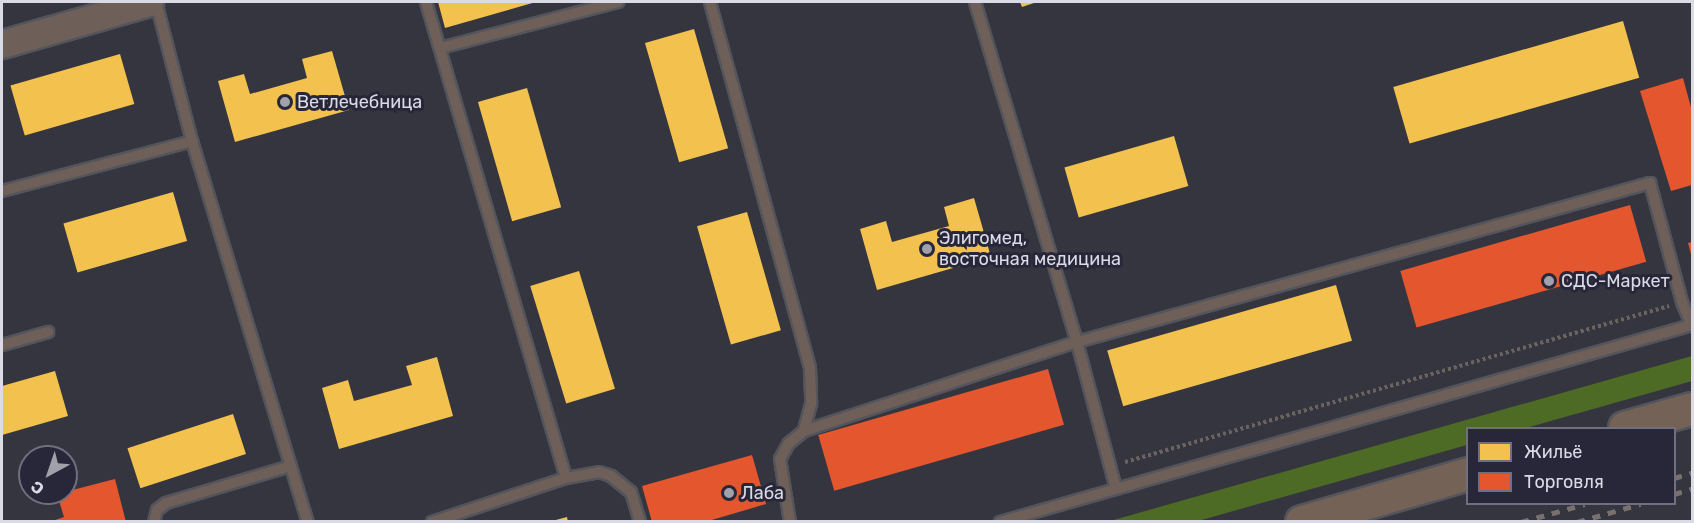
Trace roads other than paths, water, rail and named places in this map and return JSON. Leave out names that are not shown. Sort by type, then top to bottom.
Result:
[{"type":"main road","points":[[1632,427],[1692,409]]},
{"type":"main road","points":[[1302,522],[1466,474]]},
{"type":"street","points":[[2,45],[149,2]]},
{"type":"lane","points":[[156,2],[192,141],[308,522]]},
{"type":"lane","points":[[426,2],[566,478]]},
{"type":"lane","points":[[440,48],[618,2]]},
{"type":"lane","points":[[710,2],[810,369],[812,404],[804,431]]},
{"type":"lane","points":[[975,2],[1077,342],[1116,489]]},
{"type":"lane","points":[[2,190],[192,141]]},
{"type":"lane","points":[[790,522],[780,459],[789,443],[804,431],[1077,342],[1650,183],[1682,302],[1692,325],[1000,522]]},
{"type":"lane","points":[[2,345],[48,332]]},
{"type":"lane","points":[[154,522],[157,510],[166,503],[291,466]]},
{"type":"lane","points":[[432,522],[566,478],[599,472],[611,476],[632,492],[640,522]]},
{"type":"railway","points":[[1676,477],[1692,473]]},
{"type":"railway","points":[[1676,493],[1692,489]]},
{"type":"railway","points":[[1521,522],[1581,505]]},
{"type":"railway","points":[[1577,522],[1636,505]]},
{"type":"place","name":"Ветлечебница","points":[[285,102]]},
{"type":"place","name":"Элигомед, восточная медицина","points":[[927,249]]},
{"type":"place","name":"СДС-Маркет","points":[[1549,281]]},
{"type":"place","name":"Лаба","points":[[729,493]]}]
